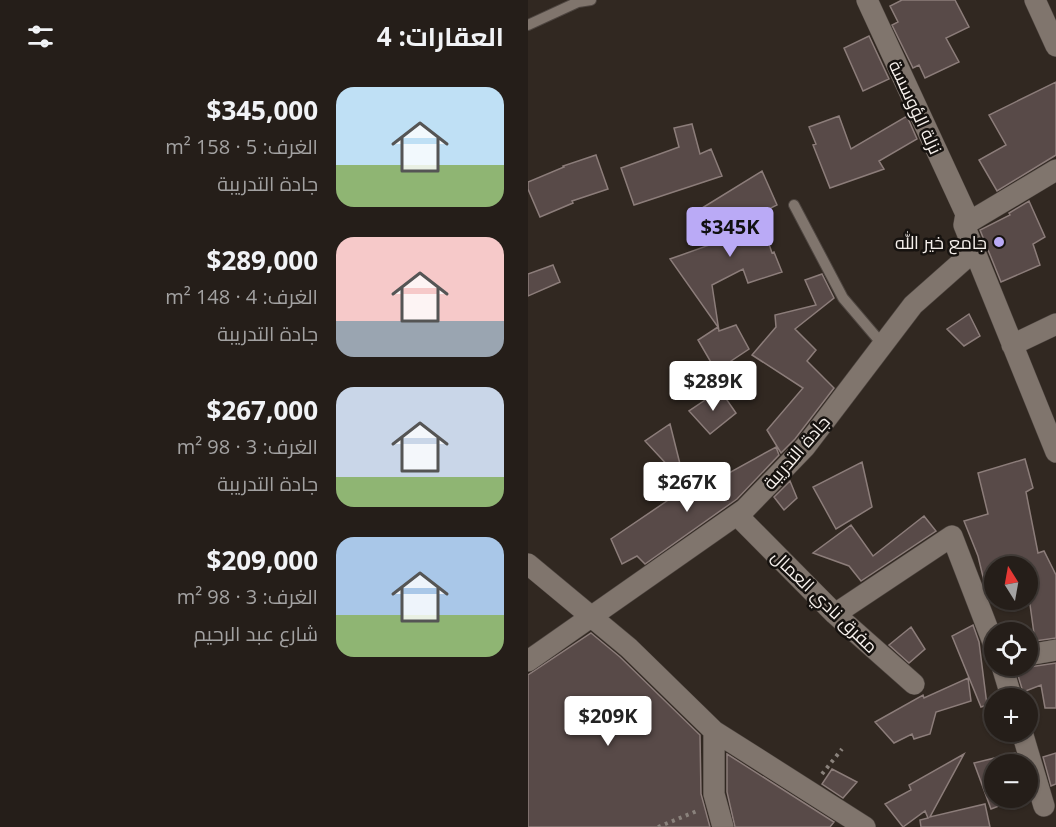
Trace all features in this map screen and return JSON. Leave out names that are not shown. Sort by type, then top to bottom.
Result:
[{"type":"street","name":"نزلة الؤوسسة","points":[[867,0],[965,220],[974,251],[1056,452]]},
{"type":"street","points":[[1035,0],[1056,46]]},
{"type":"street","points":[[965,220],[1056,170]]},
{"type":"street","name":"جادة التدريبة","points":[[528,661],[746,509],[805,447],[913,305],[974,251]]},
{"type":"street","points":[[1012,345],[1056,324]]},
{"type":"street","name":"مفرق نادي العمال","points":[[737,515],[835,614],[914,684]]},
{"type":"street","points":[[835,614],[952,536],[985,622]]},
{"type":"street","points":[[528,564],[629,648],[714,730],[865,827]]},
{"type":"street","points":[[1038,653],[1056,650]]},
{"type":"street","points":[[714,730],[714,794],[723,827]]},
{"type":"street","points":[[1025,742],[1044,806]]},
{"type":"lane","points":[[528,25],[578,2],[591,0]]},
{"type":"lane","points":[[794,205],[843,298],[883,345]]},
{"type":"path","points":[[809,791],[842,749]]},
{"type":"path","points":[[658,827],[698,810]]},
{"type":"building","points":[[902,0],[955,0],[969,27],[946,38],[959,62],[925,78],[919,65],[913,68],[892,25],[898,22],[890,6]]},
{"type":"building","points":[[869,36],[889,79],[863,91],[844,48]]},
{"type":"building","points":[[1056,82],[1056,155],[997,191],[979,160],[1006,145],[989,115]]},
{"type":"building","points":[[839,116],[851,149],[907,116],[917,139],[879,161],[884,169],[830,188],[813,145],[816,144],[809,127]]},
{"type":"building","points":[[692,124],[700,154],[711,149],[722,176],[634,205],[621,168],[679,147],[674,128]]},
{"type":"building","points":[[596,155],[608,189],[572,201],[573,203],[540,217],[528,189],[528,182],[563,166]]},
{"type":"building","points":[[762,171],[777,205],[759,214],[772,253],[774,252],[782,272],[748,283],[743,269],[712,285],[719,331],[736,325],[749,349],[716,371],[698,340],[718,327],[670,259],[718,242],[694,213]]},
{"type":"building","points":[[1029,201],[1045,237],[1033,244],[1040,265],[1001,282],[980,230],[1010,215],[1009,213]]},
{"type":"building","points":[[553,265],[560,282],[528,296],[528,274]]},
{"type":"building","points":[[822,274],[834,298],[795,329],[816,350],[807,361],[834,388],[795,439],[781,453],[767,430],[803,388],[752,355],[776,327],[775,315],[816,305],[805,280]]},
{"type":"building","points":[[969,314],[980,336],[964,346],[947,329]]},
{"type":"building","points":[[720,390],[736,413],[710,434],[689,411]]},
{"type":"building","points":[[670,424],[685,484],[645,441]]},
{"type":"building","points":[[776,447],[779,455],[737,499],[645,564],[637,556],[622,564],[611,539],[686,488],[689,500],[707,485]]},
{"type":"building","points":[[1025,459],[1033,488],[1026,492],[1038,553],[1044,551],[1056,575],[1056,638],[1038,641],[1038,622],[1032,622],[1031,610],[1038,610],[1038,556],[984,556],[984,581],[978,556],[964,521],[988,514],[978,473]]},
{"type":"building","points":[[862,462],[872,507],[836,529],[813,487]]},
{"type":"building","points":[[790,481],[797,498],[784,510],[774,497]]},
{"type":"building","points":[[924,516],[936,531],[861,581],[849,566],[813,553],[851,525],[873,556]]},
{"type":"building","points":[[973,625],[979,642],[985,688],[984,706],[981,707],[952,636]]},
{"type":"building","points":[[911,627],[925,649],[909,663],[889,645]]},
{"type":"building","points":[[591,633],[620,657],[700,735],[701,794],[710,827],[528,827],[528,675]]},
{"type":"building","points":[[1056,663],[1056,708],[1045,708],[1041,685],[1022,688],[1018,676],[1038,676],[1038,666]]},
{"type":"building","points":[[968,678],[971,701],[936,712],[930,734],[914,739],[912,734],[894,743],[875,722],[923,695],[924,698]]},
{"type":"building","points":[[1056,753],[1056,784],[1051,786],[1043,757]]},
{"type":"building","points":[[727,754],[834,822],[830,827],[735,827],[727,792]]},
{"type":"building","points":[[964,754],[930,817],[984,804],[990,827],[921,827],[920,820],[928,818],[925,811],[903,827],[885,804],[911,790],[909,785]]},
{"type":"building","points":[[984,761],[984,790],[974,763]]},
{"type":"building","points":[[832,769],[857,782],[843,798],[822,784]]},
{"type":"place","name":"جامع خير الله","points":[[999,242]]}]
